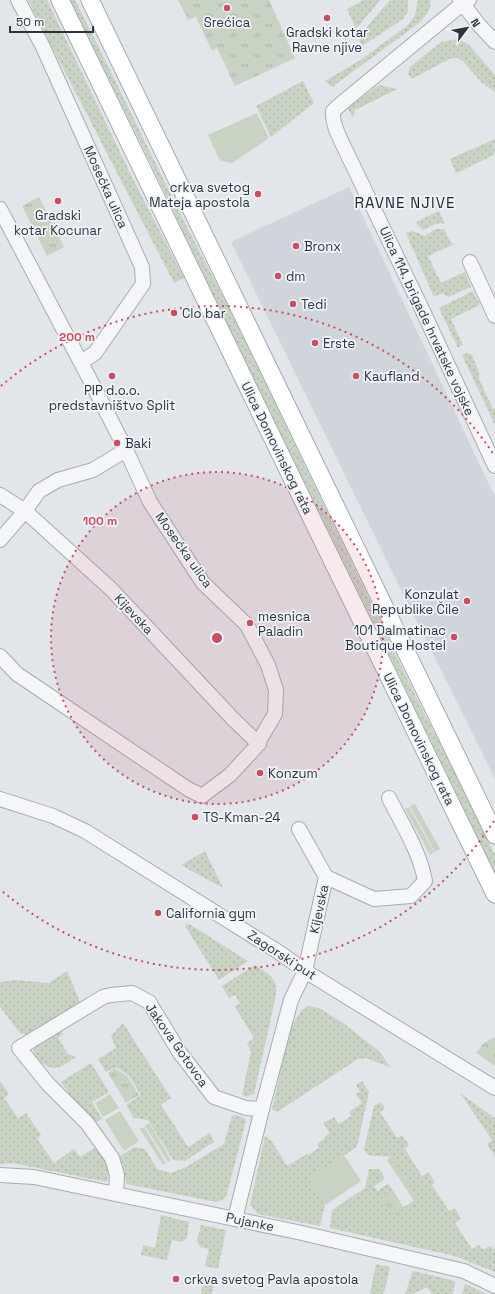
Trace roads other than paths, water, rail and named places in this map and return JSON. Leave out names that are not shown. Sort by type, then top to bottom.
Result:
[{"type":"main road","name":"Ulica Domovinskog rata","points":[[60,0],[495,894]]},
{"type":"main road","name":"Ulica Domovinskog rata","points":[[90,0],[495,835]]},
{"type":"street","name":"Mosećka ulica","points":[[18,0],[43,47],[142,267],[143,284],[95,353],[81,362]]},
{"type":"street","points":[[464,1],[479,25],[495,42]]},
{"type":"street","name":"Ulica 114. brigade hrvatske vojske","points":[[464,1],[333,111],[332,117],[344,147],[418,300],[495,466]]},
{"type":"street","name":"Mosećka ulica","points":[[0,209],[81,362],[126,450],[150,502],[203,582],[247,625],[268,665],[276,690],[274,714],[259,744],[230,775],[202,796],[17,674],[0,656]]},
{"type":"street","points":[[470,262],[495,316]]},
{"type":"street","points":[[0,540],[40,491],[58,480],[93,470],[126,450]]},
{"type":"street","name":"Kijevska","points":[[0,495],[25,511],[111,589],[233,719],[259,744]]},
{"type":"street","points":[[326,877],[374,898],[411,896],[425,881],[422,868],[410,839],[389,798]]},
{"type":"street","name":"Zagorski put","points":[[0,799],[53,816],[85,831],[273,948],[305,971],[495,1088]]},
{"type":"street","name":"Kijevska","points":[[299,829],[326,877],[305,971]]},
{"type":"street","points":[[235,1219],[291,1000],[305,971]]},
{"type":"street","name":"Jakova Gotovca","points":[[116,1194],[117,1174],[112,1158],[87,1123],[48,1084],[19,1048],[103,997],[132,993],[149,1002],[180,1053],[214,1097],[246,1108],[262,1109]]},
{"type":"street","name":"Pujanke","points":[[0,1175],[34,1177],[302,1233],[464,1271],[495,1286]]},
{"type":"place","name":"Srećica","points":[[227,8]]},
{"type":"place","name":"Gradski kotar Ravne njive","points":[[327,18]]},
{"type":"place","name":"crkva svetog Mateja apostola","points":[[258,194]]},
{"type":"place","name":"Gradski kotar Kocunar","points":[[58,201]]},
{"type":"place","name":"Bronx","points":[[296,246]]},
{"type":"place","name":"dm","points":[[278,276]]},
{"type":"place","name":"Tedi","points":[[293,304]]},
{"type":"place","name":"Clo bar","points":[[174,313]]},
{"type":"place","name":"Erste","points":[[315,343]]},
{"type":"place","name":"PIP d.o.o. predstavništvo Split","points":[[112,376]]},
{"type":"place","name":"Kaufland","points":[[356,376]]},
{"type":"place","name":"Baki","points":[[117,443]]},
{"type":"place","name":"Konzulat Republike Čile","points":[[467,601]]},
{"type":"place","name":"mesnica Paladin","points":[[250,623]]},
{"type":"place","name":"101 Dalmatinac Boutique Hostel","points":[[454,637]]},
{"type":"place","name":"Konzum","points":[[260,773]]},
{"type":"place","name":"TS-Kman-24","points":[[195,817]]},
{"type":"place","name":"California gym","points":[[158,913]]},
{"type":"place","name":"crkva svetog Pavla apostola","points":[[176,1279]]},
{"type":"district","name":"RAVNE NJIVE","points":[[405,202]]}]
